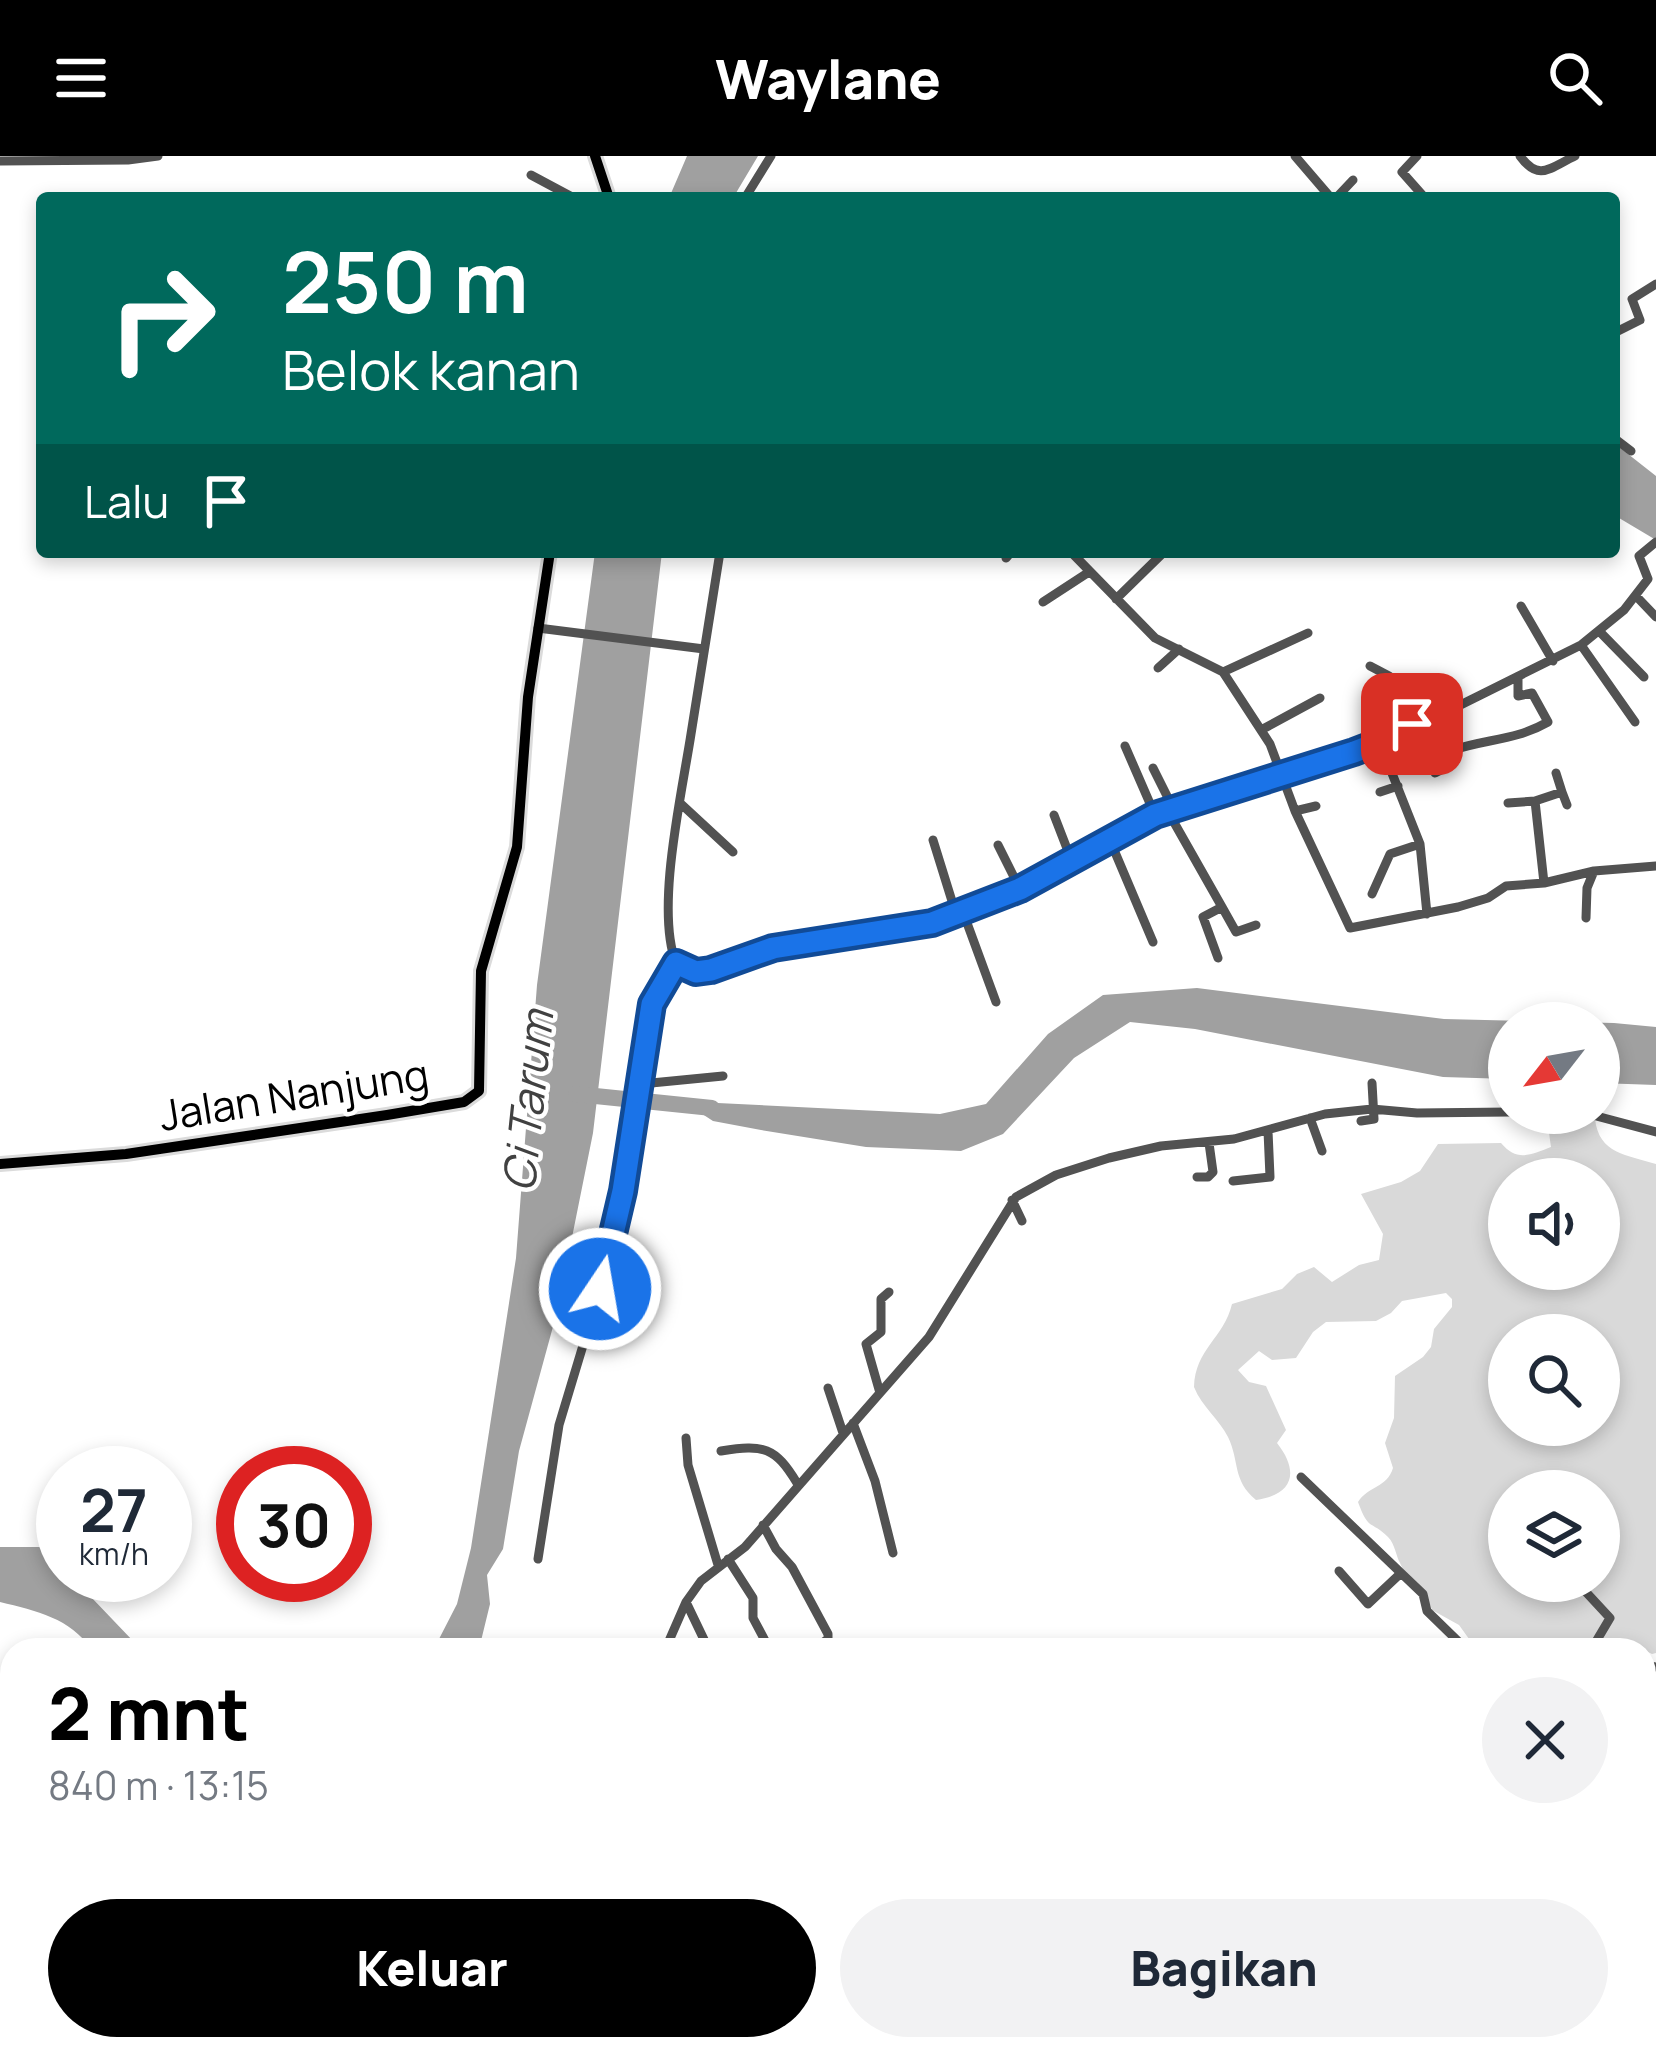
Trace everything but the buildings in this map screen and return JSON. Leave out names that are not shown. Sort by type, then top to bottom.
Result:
[{"type":"main road","points":[[595,156],[607,192]]},
{"type":"main road","name":"Jalan Nanjung","points":[[0,1164],[126,1154],[472,1098],[482,1084],[478,996],[483,954],[517,847],[525,730],[549,558]]},
{"type":"street","points":[[0,161],[158,156]]},
{"type":"street","points":[[747,192],[771,156]]},
{"type":"street","points":[[1295,156],[1328,192]]},
{"type":"street","points":[[1417,156],[1402,172],[1420,192]]},
{"type":"street","points":[[1520,156],[1538,172],[1575,156]]},
{"type":"street","points":[[531,175],[563,192]]},
{"type":"street","points":[[1340,192],[1353,180]]},
{"type":"street","points":[[1620,330],[1646,318],[1632,299],[1656,284]]},
{"type":"street","points":[[1620,443],[1631,451]]},
{"type":"street","points":[[676,963],[696,972],[711,970],[773,948],[914,927],[959,913],[1020,889],[1155,815],[1414,729],[1518,679],[1600,632],[1649,577],[1639,556],[1655,542]]},
{"type":"street","points":[[538,1559],[559,1425],[600,1289],[636,1116],[652,1004],[676,963],[669,903],[680,802],[720,558]]},
{"type":"street","points":[[1077,558],[1155,638],[1223,672],[1262,730],[1350,928],[1482,900],[1506,886],[1656,866]]},
{"type":"street","points":[[1116,599],[1158,558]]},
{"type":"street","points":[[1043,602],[1090,572]]},
{"type":"street","points":[[1636,596],[1656,617]]},
{"type":"street","points":[[1521,606],[1552,661]]},
{"type":"street","points":[[538,628],[704,649]]},
{"type":"street","points":[[1600,632],[1643,677]]},
{"type":"street","points":[[1223,672],[1308,633]]},
{"type":"street","points":[[1581,645],[1635,722]]},
{"type":"street","points":[[1158,668],[1179,649]]},
{"type":"street","points":[[1370,665],[1389,676],[1414,729]]},
{"type":"street","points":[[1435,772],[1447,767],[1453,750],[1486,739],[1502,741],[1548,722],[1532,694],[1518,695],[1518,679]]},
{"type":"street","points":[[1262,730],[1321,698]]},
{"type":"street","points":[[1380,743],[1420,844],[1427,914]]},
{"type":"street","points":[[1125,746],[1155,815]]},
{"type":"street","points":[[1153,768],[1236,932],[1256,925]]},
{"type":"street","points":[[1556,773],[1567,805]]},
{"type":"street","points":[[1380,792],[1398,785]]},
{"type":"street","points":[[1508,803],[1562,792]]},
{"type":"street","points":[[1535,800],[1544,883]]},
{"type":"street","points":[[680,802],[733,852]]},
{"type":"street","points":[[1295,811],[1316,806]]},
{"type":"street","points":[[1054,815],[1071,860]]},
{"type":"street","points":[[1109,838],[1153,942]]},
{"type":"street","points":[[933,840],[996,1002]]},
{"type":"street","points":[[1372,894],[1390,854],[1420,844]]},
{"type":"street","points":[[998,845],[1020,889]]},
{"type":"street","points":[[1586,918],[1594,871]]},
{"type":"street","points":[[1218,958],[1203,916],[1222,908]]},
{"type":"street","points":[[641,1084],[723,1076]]},
{"type":"street","points":[[670,1638],[686,1602],[764,1525],[929,1337],[1012,1200],[1056,1174],[1161,1146],[1209,1143],[1310,1118],[1361,1120],[1372,1109],[1372,1083]]},
{"type":"street","points":[[1372,1109],[1488,1113]]},
{"type":"street","points":[[1310,1118],[1322,1151]]},
{"type":"street","points":[[1620,1122],[1656,1132]]},
{"type":"street","points":[[1233,1181],[1270,1177],[1268,1131]]},
{"type":"street","points":[[1198,1177],[1208,1178],[1214,1172],[1209,1143]]},
{"type":"street","points":[[1012,1200],[1022,1221]]},
{"type":"street","points":[[880,1394],[866,1344],[881,1332],[881,1299],[889,1292]]},
{"type":"street","points":[[827,1388],[843,1433]]},
{"type":"street","points":[[853,1423],[893,1553]]},
{"type":"street","points":[[686,1438],[688,1465],[723,1562],[753,1598],[753,1618],[764,1638]]},
{"type":"street","points":[[721,1451],[772,1450],[781,1456],[797,1484]]},
{"type":"street","points":[[1301,1477],[1423,1594],[1426,1611],[1455,1638]]},
{"type":"street","points":[[764,1525],[792,1567],[828,1638]]},
{"type":"street","points":[[1339,1571],[1368,1604],[1401,1574]]},
{"type":"street","points":[[686,1602],[703,1638]]},
{"type":"street","points":[[1595,1602],[1610,1618],[1598,1638]]},
{"type":"shaded area","points":[[687,156],[758,156],[737,192],[672,192]]},
{"type":"shaded area","points":[[1620,448],[1656,476],[1656,540],[1620,519]]},
{"type":"shaded area","points":[[594,558],[661,558],[593,1133],[557,1312],[519,1451],[503,1549],[487,1575],[490,1604],[482,1638],[440,1638],[457,1604],[471,1548],[516,1258],[537,985]]},
{"type":"shaded area","points":[[1197,988],[1444,1019],[1488,1020],[1488,1078],[1443,1077],[1195,1029],[1130,1022],[1074,1058],[1003,1134],[961,1151],[866,1147],[713,1121],[693,1108],[697,1102],[940,1114],[986,1104],[1048,1034],[1103,995]]},
{"type":"shaded area","points":[[1620,1024],[1656,1027],[1656,1085],[1620,1084]]},
{"type":"shaded area","points":[[1549,1134],[1599,1134],[1608,1146],[1625,1155],[1656,1164],[1656,1638],[1468,1638],[1459,1625],[1432,1610],[1390,1540],[1365,1518],[1358,1502],[1386,1480],[1393,1468],[1385,1443],[1394,1418],[1395,1376],[1431,1347],[1434,1329],[1452,1307],[1446,1293],[1402,1301],[1376,1321],[1326,1322],[1296,1358],[1272,1360],[1259,1351],[1238,1370],[1249,1382],[1266,1386],[1286,1430],[1277,1443],[1289,1463],[1289,1480],[1268,1497],[1256,1500],[1243,1485],[1228,1437],[1194,1387],[1199,1363],[1232,1304],[1282,1289],[1297,1274],[1314,1267],[1332,1282],[1359,1265],[1379,1260],[1383,1234],[1361,1194],[1420,1171],[1438,1144],[1501,1143],[1524,1155],[1551,1147]]},
{"type":"shaded area","points":[[0,1547],[36,1547],[36,1602],[96,1602],[130,1638],[82,1638],[40,1613],[0,1602]]},
{"type":"waterway","name":"Ci Tarum","points":[[576,1094],[712,1108]]},
{"type":"route","points":[[600,1289],[623,1191],[652,1004],[676,963],[686,970],[711,970],[773,948],[932,923],[1020,889],[1155,815],[1367,748],[1414,729],[1412,724]]}]
